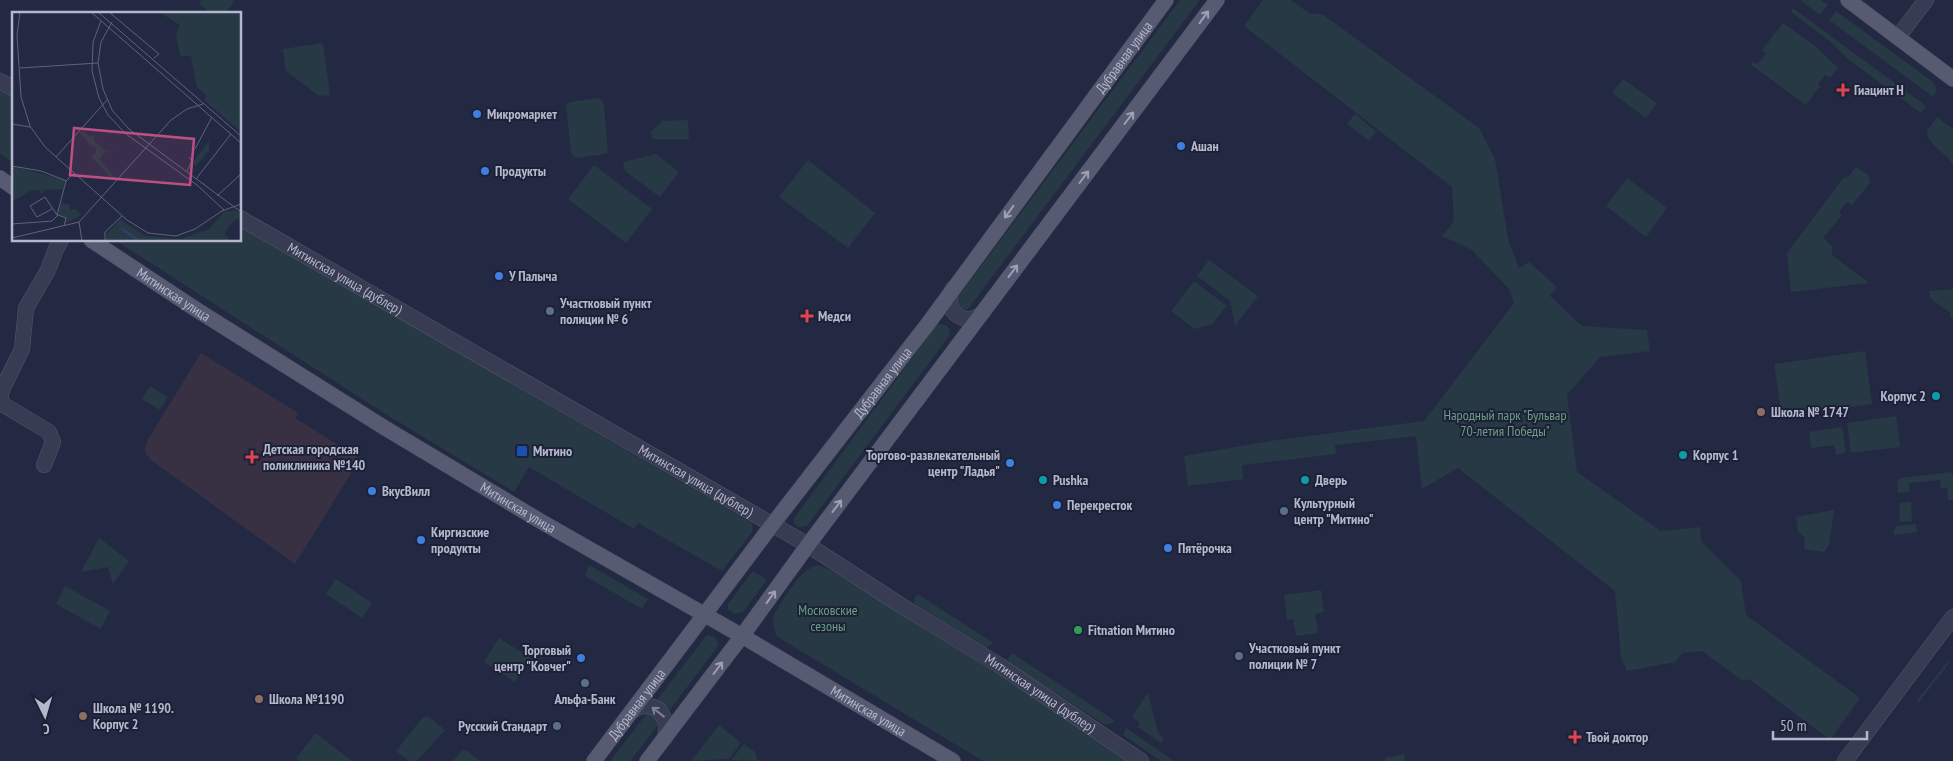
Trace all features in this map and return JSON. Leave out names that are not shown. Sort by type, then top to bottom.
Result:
[{"type":"main road","name":"Дубравная улица","points":[[594,761],[927,324],[1166,0]]},
{"type":"main road","points":[[647,761],[1217,0]]},
{"type":"main road","points":[[1848,0],[1953,79]]},
{"type":"main road","points":[[0,178],[12,187]]},
{"type":"main road","name":"Митинская улица","points":[[93,241],[385,428],[542,522],[742,636],[953,761]]},
{"type":"street","points":[[1898,38],[1926,0]]},
{"type":"street","points":[[0,81],[12,88]]},
{"type":"street","name":"Митинская улица (дублер)","points":[[241,219],[808,545],[999,665],[1141,761]]},
{"type":"street","points":[[44,465],[53,442],[49,432],[4,405],[0,392],[22,349],[26,308],[48,270],[60,241]]},
{"type":"street","points":[[953,288],[949,301],[957,315],[966,319],[973,319],[979,316],[985,309]]},
{"type":"street","points":[[927,324],[937,317],[944,316],[953,320],[961,331],[958,346]]},
{"type":"street","points":[[1845,761],[1953,617]]},
{"type":"street","points":[[631,712],[638,707],[646,706],[659,710],[667,723],[665,738]]},
{"type":"shaded area","name":"Детская городская поликлиника №140","points":[[201,353],[298,413],[295,418],[360,459],[295,564],[151,460],[146,454],[147,441]]},
{"type":"green space","points":[[202,0],[234,1],[226,12],[209,12],[199,4]]},
{"type":"green space","points":[[1180,0],[1200,0],[968,309],[962,311],[955,301]]},
{"type":"green space","name":"Народный парк \"Бульвар 70-летия Победы\"","points":[[1263,0],[1291,0],[1310,14],[1322,14],[1479,128],[1495,159],[1508,239],[1519,268],[1529,262],[1557,287],[1550,296],[1582,326],[1647,330],[1650,351],[1600,357],[1567,395],[1577,472],[1661,531],[1700,527],[1702,542],[1741,581],[1746,615],[1860,698],[1830,740],[1749,679],[1743,681],[1702,651],[1682,653],[1675,662],[1627,671],[1621,658],[1615,591],[1458,468],[1422,489],[1416,436],[1335,445],[1336,454],[1242,465],[1243,479],[1188,486],[1184,456],[1270,441],[1424,421],[1514,303],[1509,289],[1472,250],[1442,236],[1454,221],[1452,187],[1244,26]]},
{"type":"green space","points":[[1800,0],[1821,0],[1828,5],[1820,15]]},
{"type":"green space","points":[[1793,8],[1926,106],[1921,113],[1849,60],[1832,43],[1791,12]]},
{"type":"green space","points":[[1836,11],[1933,82],[1937,90],[1933,97],[1829,20]]},
{"type":"green space","points":[[1783,23],[1815,46],[1838,68],[1830,78],[1825,75],[1818,84],[1820,86],[1806,105],[1751,65],[1753,62],[1757,64],[1766,54],[1762,50]]},
{"type":"green space","points":[[323,43],[330,95],[319,96],[286,71],[283,49]]},
{"type":"green space","points":[[1623,79],[1657,103],[1646,118],[1612,93]]},
{"type":"green space","points":[[0,90],[12,97],[12,162],[0,154]]},
{"type":"green space","points":[[599,98],[604,105],[608,152],[577,158],[571,152],[566,105],[570,102]]},
{"type":"green space","points":[[1355,114],[1376,131],[1369,141],[1347,124]]},
{"type":"green space","points":[[1937,117],[1953,129],[1953,164],[1933,144],[1928,136],[1927,131]]},
{"type":"green space","points":[[688,120],[689,139],[652,139],[651,132],[662,121]]},
{"type":"green space","points":[[656,154],[679,172],[660,197],[625,171],[623,162]]},
{"type":"green space","points":[[808,160],[875,213],[848,248],[779,197]]},
{"type":"green space","points":[[594,165],[652,209],[626,243],[568,199]]},
{"type":"green space","points":[[1856,167],[1868,175],[1870,183],[1852,205],[1847,202],[1839,212],[1842,215],[1823,238],[1832,246],[1832,255],[1869,283],[1791,292],[1787,253],[1844,177],[1849,176]]},
{"type":"green space","points":[[1627,178],[1667,208],[1646,237],[1606,206]]},
{"type":"green space","points":[[241,227],[751,522],[752,532],[722,571],[638,523],[634,529],[529,467],[514,492],[384,413],[117,241],[241,241]]},
{"type":"green space","points":[[1209,260],[1258,296],[1235,326],[1230,301],[1197,276]]},
{"type":"green space","points":[[1194,281],[1227,306],[1212,324],[1195,329],[1171,311]]},
{"type":"green space","points":[[1953,289],[1953,318],[1950,317],[1950,313],[1930,298],[1929,291]]},
{"type":"green space","points":[[940,324],[947,326],[950,332],[949,336],[807,526],[798,527],[794,523],[794,518],[936,326]]},
{"type":"green space","points":[[1865,351],[1872,404],[1782,417],[1774,364]]},
{"type":"green space","points":[[150,386],[168,397],[160,410],[142,399]]},
{"type":"green space","points":[[1896,416],[1900,447],[1851,453],[1847,423]]},
{"type":"green space","points":[[1842,427],[1846,453],[1836,455],[1834,445],[1811,448],[1809,432]]},
{"type":"green space","points":[[1951,472],[1953,476],[1953,500],[1948,500],[1947,488],[1941,488],[1940,480],[1909,483],[1909,492],[1898,493],[1897,482],[1900,478]]},
{"type":"green space","points":[[1911,502],[1912,521],[1900,522],[1899,503]]},
{"type":"green space","points":[[1834,510],[1829,545],[1824,552],[1804,549],[1805,538],[1798,532],[1796,517]]},
{"type":"green space","points":[[1916,524],[1917,532],[1893,535],[1896,526]]},
{"type":"green space","points":[[99,538],[129,561],[113,584],[108,567],[81,572]]},
{"type":"green space","points":[[589,565],[648,599],[642,609],[585,576]]},
{"type":"green space","name":"Московские сезоны","points":[[817,565],[831,570],[995,672],[1128,761],[983,761],[781,639],[776,635],[773,622],[774,615],[798,579]]},
{"type":"green space","points":[[753,571],[767,580],[743,612],[734,614],[728,609],[728,604]]},
{"type":"green space","points":[[336,579],[372,603],[362,618],[326,594]]},
{"type":"green space","points":[[65,586],[110,611],[101,629],[56,604]]},
{"type":"green space","points":[[1321,590],[1324,612],[1315,614],[1318,633],[1296,636],[1293,619],[1287,620],[1284,595]]},
{"type":"green space","points":[[919,595],[992,642],[992,644],[985,648],[915,604],[914,600]]},
{"type":"green space","points":[[707,635],[714,637],[718,646],[669,711],[664,704],[656,701]]},
{"type":"green space","points":[[499,638],[531,658],[515,682],[484,662]]},
{"type":"green space","points":[[1012,653],[1114,720],[1112,723],[1105,725],[1009,663],[1008,659]]},
{"type":"green space","points":[[1949,660],[1950,662],[1919,702],[1917,700]]},
{"type":"green space","points":[[1148,692],[1158,732],[1164,740],[1161,743],[1138,727],[1140,723],[1132,717]]},
{"type":"green space","points":[[648,712],[656,714],[659,724],[630,761],[610,761]]},
{"type":"green space","points":[[423,717],[429,717],[445,730],[417,761],[409,761],[396,751]]},
{"type":"green space","points":[[719,725],[741,743],[729,759],[691,761]]},
{"type":"green space","points":[[1126,728],[1174,761],[1161,761],[1123,735]]},
{"type":"green space","points":[[316,733],[352,761],[299,761],[296,758]]},
{"type":"green space","points":[[744,744],[755,752],[758,761],[731,760]]},
{"type":"green space","points":[[462,750],[466,750],[480,761],[453,761]]},
{"type":"green space","points":[[1404,754],[1405,761],[1386,761],[1385,758]]},
{"type":"place","name":"Гиацинт Н","points":[[1843,90]]},
{"type":"place","name":"Микромаркет","points":[[477,114]]},
{"type":"place","name":"Ашан","points":[[1181,146]]},
{"type":"place","name":"Продукты","points":[[485,171]]},
{"type":"place","name":"У Палыча","points":[[499,276]]},
{"type":"place","name":"Участковый пункт полиции № 6","points":[[550,311]]},
{"type":"place","name":"Медси","points":[[807,316]]},
{"type":"place","name":"Корпус 2","points":[[1936,396]]},
{"type":"place","name":"Школа № 1747","points":[[1761,412]]},
{"type":"place","name":"Митино","points":[[522,451]]},
{"type":"place","name":"Корпус 1","points":[[1683,455]]},
{"type":"place","name":"Детская городская поликлиника №140","points":[[252,457]]},
{"type":"place","name":"Торгово-развлекательный центр \"Ладья\"","points":[[1010,463]]},
{"type":"place","name":"Pushka","points":[[1043,480]]},
{"type":"place","name":"Дверь","points":[[1305,480]]},
{"type":"place","name":"ВкусВилл","points":[[372,491]]},
{"type":"place","name":"Перекресток","points":[[1057,505]]},
{"type":"place","name":"Культурный центр \"Митино\"","points":[[1284,511]]},
{"type":"place","name":"Киргизские продукты","points":[[421,540]]},
{"type":"place","name":"Пятёрочка","points":[[1168,548]]},
{"type":"place","name":"Fitnation Митино","points":[[1078,630]]},
{"type":"place","name":"Участковый пункт полиции № 7","points":[[1239,656]]},
{"type":"place","name":"Торговый центр \"Ковчег\"","points":[[581,658]]},
{"type":"place","name":"Альфа-Банк","points":[[585,683]]},
{"type":"place","name":"Школа №1190","points":[[259,699]]},
{"type":"place","name":"Школа № 1190. Корпус 2","points":[[83,716]]},
{"type":"place","name":"Русский Стандарт","points":[[557,726]]},
{"type":"place","name":"Твой доктор","points":[[1575,737]]}]
